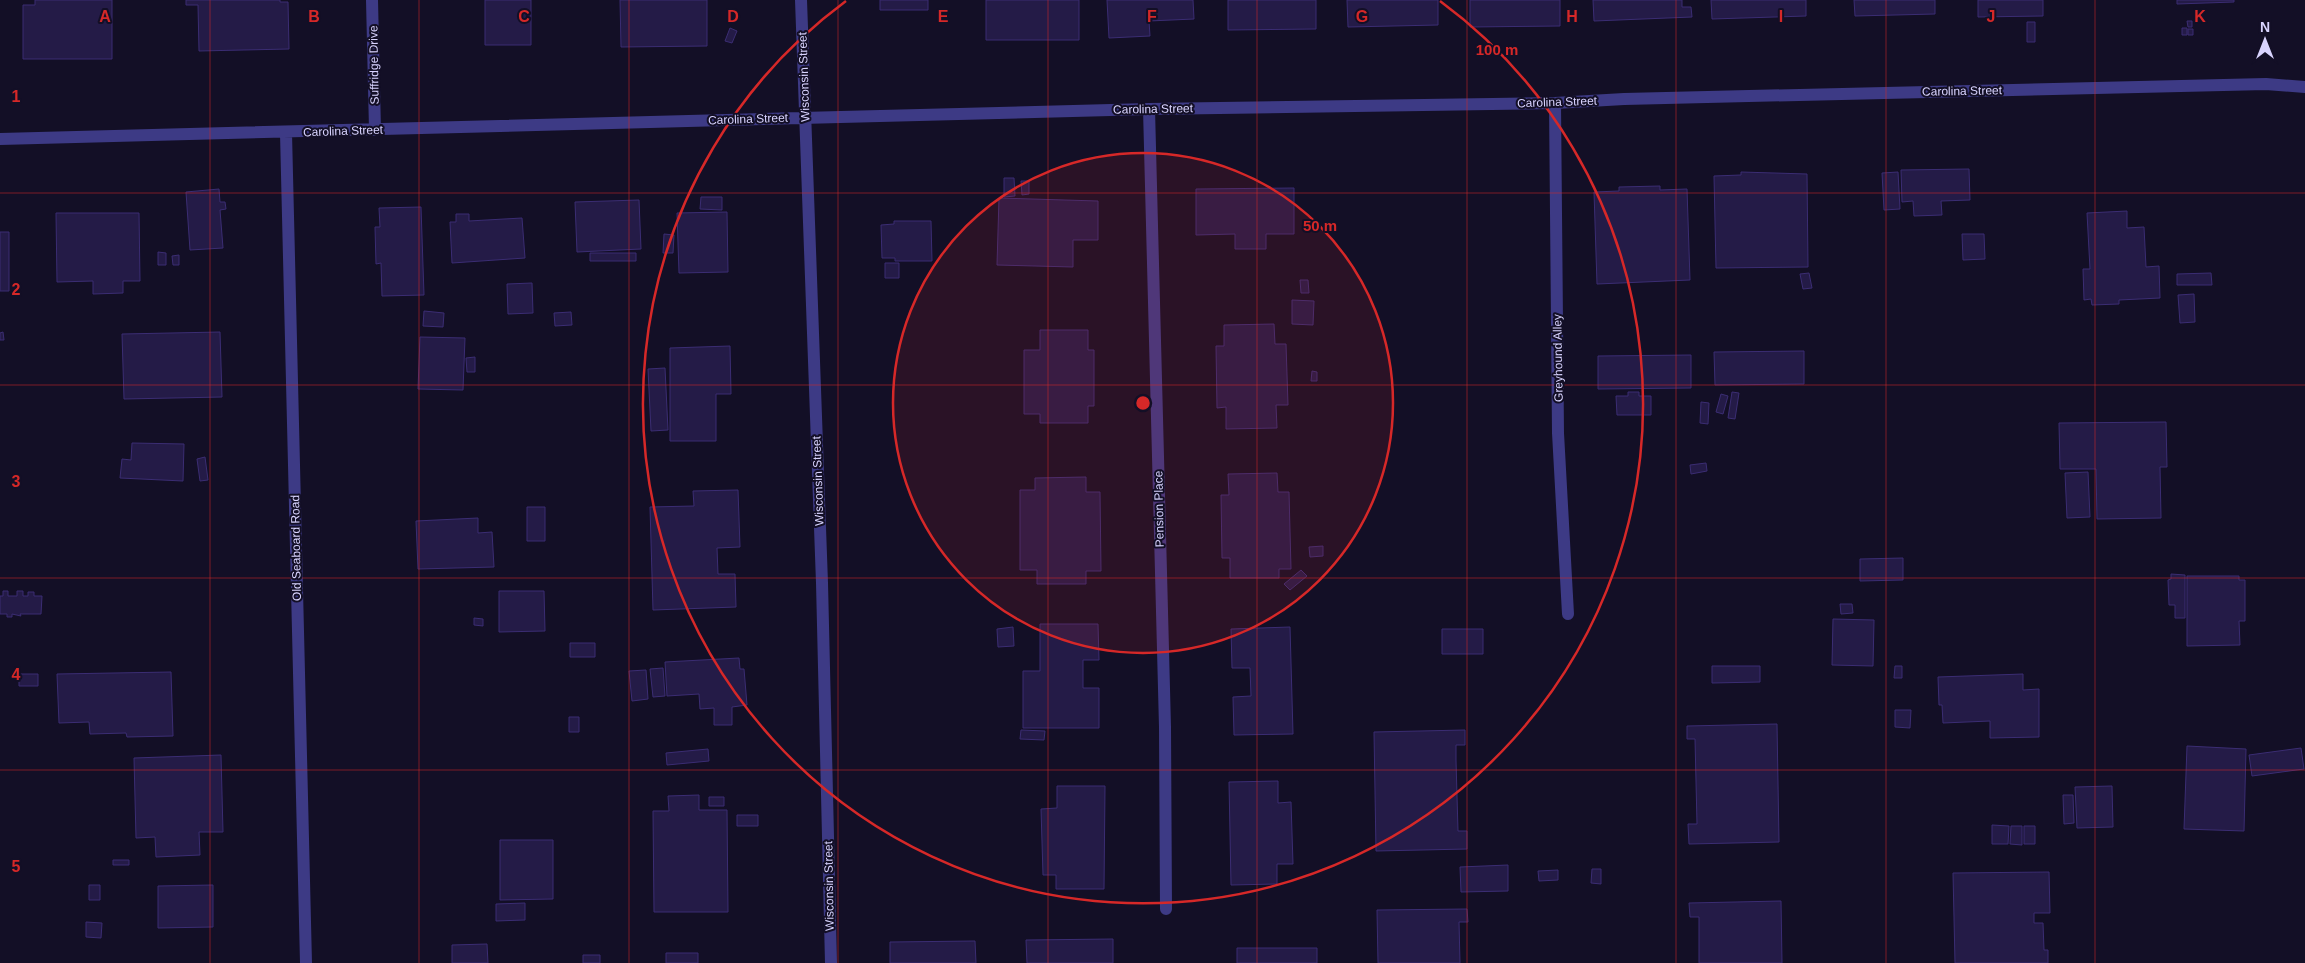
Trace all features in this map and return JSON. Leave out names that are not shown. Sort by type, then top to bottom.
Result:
[{"type":"street","name":"Suffridge Drive","points":[[372,0],[375,130]]},
{"type":"street","name":"Wisconsin Street","points":[[801,0],[821,573],[832,963]]},
{"type":"street","name":"Carolina Street","points":[[0,139],[1149,109],[1555,103],[1624,99],[2266,84],[2305,87]]},
{"type":"street","name":"Greyhound Alley","points":[[1555,103],[1558,433],[1568,614]]},
{"type":"street","name":"Pension Place","points":[[1149,109],[1165,727],[1166,909]]},
{"type":"street","name":"Old Seaboard Road","points":[[286,132],[306,963]]},
{"type":"building","points":[[35,0],[112,0],[112,59],[23,59],[23,5],[35,5]]},
{"type":"building","points":[[186,0],[280,0],[280,2],[288,2],[289,49],[199,51],[198,5],[186,5]]},
{"type":"building","points":[[485,0],[531,0],[531,45],[485,45]]},
{"type":"building","points":[[620,0],[707,0],[707,46],[621,47]]},
{"type":"building","points":[[880,0],[928,0],[928,10],[880,10]]},
{"type":"building","points":[[986,0],[1079,0],[1079,40],[986,40]]},
{"type":"building","points":[[1107,0],[1193,0],[1194,19],[1149,21],[1150,36],[1109,38]]},
{"type":"building","points":[[1228,0],[1316,0],[1316,29],[1228,30]]},
{"type":"building","points":[[1347,0],[1438,0],[1438,25],[1348,27]]},
{"type":"building","points":[[1470,0],[1560,0],[1560,26],[1470,27]]},
{"type":"building","points":[[1593,0],[1682,0],[1682,7],[1691,7],[1692,17],[1594,21]]},
{"type":"building","points":[[1711,0],[1806,0],[1806,16],[1712,19]]},
{"type":"building","points":[[1854,0],[1935,0],[1935,14],[1855,16]]},
{"type":"building","points":[[1978,0],[2043,0],[2043,16],[1978,17]]},
{"type":"building","points":[[2177,0],[2234,0],[2234,2],[2177,4]]},
{"type":"building","points":[[2187,21],[2192,21],[2192,27],[2188,27]]},
{"type":"building","points":[[2027,22],[2035,22],[2035,42],[2027,42]]},
{"type":"building","points":[[730,28],[737,31],[732,43],[725,41]]},
{"type":"building","points":[[2182,28],[2187,28],[2187,35],[2182,35]]},
{"type":"building","points":[[2188,29],[2193,29],[2193,35],[2188,35]]},
{"type":"building","points":[[1969,169],[1970,200],[1941,201],[1942,215],[1914,216],[1913,201],[1902,202],[1901,170]]},
{"type":"building","points":[[1741,172],[1807,174],[1808,267],[1716,268],[1714,176],[1741,175]]},
{"type":"building","points":[[1898,172],[1900,209],[1884,210],[1882,173]]},
{"type":"building","points":[[1004,178],[1014,178],[1015,196],[1004,197]]},
{"type":"building","points":[[1021,181],[1029,181],[1029,194],[1022,195]]},
{"type":"building","points":[[1660,186],[1660,190],[1687,189],[1690,280],[1597,284],[1594,192],[1619,191],[1619,187]]},
{"type":"building","points":[[1294,188],[1294,234],[1266,234],[1266,249],[1235,249],[1235,234],[1196,235],[1196,189]]},
{"type":"building","points":[[219,189],[220,202],[225,202],[226,209],[220,210],[223,248],[190,250],[186,192]]},
{"type":"building","points":[[701,197],[722,197],[722,210],[700,209]]},
{"type":"building","points":[[999,198],[1098,201],[1098,240],[1073,240],[1073,267],[997,265]]},
{"type":"building","points":[[639,200],[641,249],[577,252],[575,202]]},
{"type":"building","points":[[421,207],[424,295],[382,296],[381,263],[376,264],[375,227],[380,227],[379,208]]},
{"type":"building","points":[[2127,211],[2127,228],[2144,227],[2146,267],[2159,266],[2160,298],[2119,300],[2119,304],[2092,305],[2091,299],[2084,300],[2083,269],[2090,269],[2087,213]]},
{"type":"building","points":[[727,212],[728,272],[679,273],[677,213]]},
{"type":"building","points":[[56,213],[139,213],[140,281],[123,281],[123,293],[93,294],[93,281],[57,282]]},
{"type":"building","points":[[456,214],[469,214],[469,221],[522,218],[525,258],[452,263],[450,222],[456,222]]},
{"type":"building","points":[[894,221],[931,221],[932,261],[895,261],[895,258],[882,258],[881,225],[894,224]]},
{"type":"building","points":[[0,232],[9,232],[9,291],[0,291]]},
{"type":"building","points":[[664,234],[674,235],[673,253],[663,253]]},
{"type":"building","points":[[1962,234],[1984,234],[1985,259],[1963,260]]},
{"type":"building","points":[[158,252],[166,253],[166,265],[158,265]]},
{"type":"building","points":[[590,253],[636,253],[636,261],[590,261]]},
{"type":"building","points":[[179,255],[179,265],[173,265],[172,256]]},
{"type":"building","points":[[885,263],[899,263],[899,278],[885,278]]},
{"type":"building","points":[[1809,273],[1812,288],[1803,289],[1800,274]]},
{"type":"building","points":[[2211,273],[2212,285],[2177,285],[2177,274]]},
{"type":"building","points":[[1300,280],[1308,280],[1309,293],[1301,293]]},
{"type":"building","points":[[532,283],[533,313],[508,314],[507,284]]},
{"type":"building","points":[[2194,294],[2195,322],[2180,323],[2178,295]]},
{"type":"building","points":[[1292,300],[1314,301],[1313,325],[1292,324]]},
{"type":"building","points":[[424,311],[444,313],[443,327],[423,326]]},
{"type":"building","points":[[571,312],[572,325],[555,326],[554,313]]},
{"type":"building","points":[[1274,324],[1275,344],[1286,344],[1288,405],[1276,405],[1277,428],[1226,429],[1226,407],[1217,408],[1216,346],[1224,346],[1224,325]]},
{"type":"building","points":[[1040,330],[1088,330],[1088,350],[1094,350],[1094,406],[1088,406],[1088,423],[1040,423],[1040,414],[1024,414],[1024,350],[1040,350]]},
{"type":"building","points":[[3,332],[4,340],[0,340],[0,333]]},
{"type":"building","points":[[220,332],[222,397],[124,399],[122,334]]},
{"type":"building","points":[[420,337],[465,338],[463,390],[418,389]]},
{"type":"building","points":[[730,346],[731,394],[716,394],[716,441],[670,441],[670,348]]},
{"type":"building","points":[[1804,351],[1804,384],[1715,385],[1714,352]]},
{"type":"building","points":[[1691,355],[1691,388],[1598,389],[1598,356]]},
{"type":"building","points":[[475,357],[475,372],[467,372],[466,358]]},
{"type":"building","points":[[665,368],[668,430],[651,431],[648,369]]},
{"type":"building","points":[[1312,371],[1317,372],[1317,381],[1311,381]]},
{"type":"building","points":[[1628,392],[1639,392],[1639,396],[1651,396],[1651,415],[1617,415],[1616,396],[1628,396]]},
{"type":"building","points":[[1732,392],[1739,393],[1735,419],[1728,418]]},
{"type":"building","points":[[1721,394],[1728,396],[1723,414],[1716,412]]},
{"type":"building","points":[[1701,402],[1709,403],[1708,424],[1700,423]]},
{"type":"building","points":[[2166,422],[2167,467],[2160,467],[2161,518],[2097,519],[2096,469],[2060,469],[2059,423]]},
{"type":"building","points":[[132,443],[184,444],[183,481],[120,478],[122,459],[131,460]]},
{"type":"building","points":[[205,457],[208,480],[200,481],[197,459]]},
{"type":"building","points":[[1706,463],[1707,471],[1691,474],[1690,465]]},
{"type":"building","points":[[2088,472],[2090,517],[2067,518],[2065,473]]},
{"type":"building","points":[[1277,473],[1278,492],[1289,492],[1291,569],[1279,569],[1279,578],[1230,578],[1230,558],[1222,558],[1221,495],[1229,495],[1228,474]]},
{"type":"building","points":[[1086,477],[1086,492],[1100,492],[1101,571],[1086,571],[1086,584],[1037,584],[1037,570],[1020,570],[1020,490],[1035,490],[1035,478]]},
{"type":"building","points":[[738,490],[740,547],[717,548],[718,574],[735,574],[736,607],[653,610],[650,507],[694,506],[693,491]]},
{"type":"building","points":[[527,507],[545,507],[545,541],[527,541]]},
{"type":"building","points":[[478,518],[478,533],[492,532],[494,567],[418,569],[416,521]]},
{"type":"building","points":[[1323,546],[1323,556],[1310,557],[1309,547]]},
{"type":"building","points":[[1903,558],[1903,580],[1860,581],[1860,559]]},
{"type":"building","points":[[1301,570],[1307,576],[1290,590],[1284,584]]},
{"type":"building","points":[[2171,574],[2185,575],[2185,618],[2175,618],[2175,605],[2169,605],[2168,580],[2171,579]]},
{"type":"building","points":[[2187,576],[2239,576],[2239,580],[2245,580],[2245,621],[2239,621],[2240,645],[2187,646]]},
{"type":"building","points":[[3,591],[8,591],[8,596],[17,596],[17,591],[23,591],[23,596],[28,596],[28,592],[34,592],[34,596],[42,596],[41,614],[20,614],[21,616],[12,614],[12,617],[7,617],[7,614],[0,614],[0,596],[3,596]]},
{"type":"building","points":[[499,591],[544,591],[545,631],[499,632]]},
{"type":"building","points":[[1840,604],[1852,604],[1853,613],[1841,614]]},
{"type":"building","points":[[474,618],[483,619],[483,626],[474,625]]},
{"type":"building","points":[[1833,619],[1874,620],[1873,666],[1832,665]]},
{"type":"building","points":[[1040,624],[1098,624],[1099,660],[1083,660],[1083,688],[1099,688],[1099,728],[1023,728],[1023,671],[1040,671]]},
{"type":"building","points":[[1013,627],[1014,646],[998,647],[997,629]]},
{"type":"building","points":[[1290,627],[1293,734],[1234,735],[1233,697],[1251,696],[1250,668],[1232,668],[1231,629]]},
{"type":"building","points":[[1442,629],[1483,629],[1483,654],[1442,654]]},
{"type":"building","points":[[570,643],[595,643],[595,657],[570,657]]},
{"type":"building","points":[[739,658],[740,669],[744,669],[747,705],[732,707],[732,725],[714,725],[714,708],[700,709],[699,694],[667,696],[665,662]]},
{"type":"building","points":[[1712,666],[1760,666],[1760,682],[1712,683]]},
{"type":"building","points":[[1895,666],[1902,666],[1902,678],[1894,678]]},
{"type":"building","points":[[663,668],[665,696],[653,697],[650,669]]},
{"type":"building","points":[[646,670],[648,699],[632,701],[629,671]]},
{"type":"building","points":[[171,672],[173,736],[127,737],[126,733],[90,734],[89,722],[59,723],[57,674]]},
{"type":"building","points":[[19,674],[38,674],[38,686],[19,686]]},
{"type":"building","points":[[2023,674],[2023,690],[2039,689],[2039,737],[1990,738],[1990,721],[1943,723],[1942,705],[1939,705],[1938,677]]},
{"type":"building","points":[[1895,710],[1911,710],[1910,728],[1895,727]]},
{"type":"building","points":[[569,717],[579,717],[579,732],[569,732]]},
{"type":"building","points":[[1777,724],[1779,842],[1689,844],[1688,824],[1697,824],[1695,739],[1687,739],[1687,726]]},
{"type":"building","points":[[1021,730],[1045,731],[1044,740],[1020,739]]},
{"type":"building","points":[[1465,730],[1465,745],[1456,745],[1456,760],[1458,831],[1467,831],[1467,849],[1376,851],[1374,732]]},
{"type":"building","points":[[2187,746],[2246,749],[2244,831],[2184,829]]},
{"type":"building","points":[[2301,748],[2304,769],[2252,776],[2249,755]]},
{"type":"building","points":[[708,749],[709,761],[667,765],[666,753]]},
{"type":"building","points":[[221,755],[223,832],[199,832],[200,855],[156,857],[155,837],[136,838],[134,758]]},
{"type":"building","points":[[1278,781],[1278,803],[1291,802],[1293,864],[1277,864],[1277,884],[1231,885],[1229,782]]},
{"type":"building","points":[[1057,786],[1105,786],[1104,889],[1056,889],[1056,875],[1043,875],[1041,809],[1057,808]]},
{"type":"building","points":[[2112,786],[2113,827],[2077,828],[2075,787]]},
{"type":"building","points":[[699,795],[699,810],[727,810],[728,912],[654,912],[653,811],[669,811],[668,796]]},
{"type":"building","points":[[2063,795],[2073,795],[2074,823],[2064,824]]},
{"type":"building","points":[[709,797],[724,797],[724,806],[709,806]]},
{"type":"building","points":[[737,815],[758,815],[758,826],[737,826]]},
{"type":"building","points":[[1992,825],[2009,826],[2008,844],[1992,844]]},
{"type":"building","points":[[2011,826],[2022,826],[2022,845],[2010,844]]},
{"type":"building","points":[[2024,826],[2035,826],[2035,844],[2024,844]]},
{"type":"building","points":[[500,840],[553,840],[553,899],[500,900]]},
{"type":"building","points":[[113,860],[129,860],[129,865],[113,865]]},
{"type":"building","points":[[1508,865],[1508,891],[1461,892],[1460,867]]},
{"type":"building","points":[[1592,869],[1601,869],[1601,884],[1591,883]]},
{"type":"building","points":[[1558,870],[1558,880],[1539,881],[1538,871]]},
{"type":"building","points":[[2049,872],[2050,913],[2034,913],[2034,923],[2043,923],[2044,950],[2048,950],[2048,963],[1955,963],[1953,873]]},
{"type":"building","points":[[89,885],[100,885],[100,900],[89,900]]},
{"type":"building","points":[[213,885],[213,927],[158,928],[158,886]]},
{"type":"building","points":[[1781,901],[1782,963],[1699,963],[1699,917],[1690,917],[1689,903]]},
{"type":"building","points":[[525,903],[525,920],[496,921],[496,904]]},
{"type":"building","points":[[1467,909],[1468,922],[1459,922],[1460,963],[1378,963],[1377,910]]},
{"type":"building","points":[[86,922],[102,923],[101,938],[86,937]]},
{"type":"building","points":[[1113,939],[1113,963],[1027,963],[1026,940]]},
{"type":"building","points":[[975,941],[976,963],[890,963],[890,942]]},
{"type":"building","points":[[487,944],[488,963],[452,963],[452,945]]},
{"type":"building","points":[[1237,948],[1317,948],[1317,963],[1237,963]]},
{"type":"building","points":[[666,953],[698,953],[698,963],[666,963]]},
{"type":"building","points":[[583,955],[600,955],[600,963],[583,963]]}]
